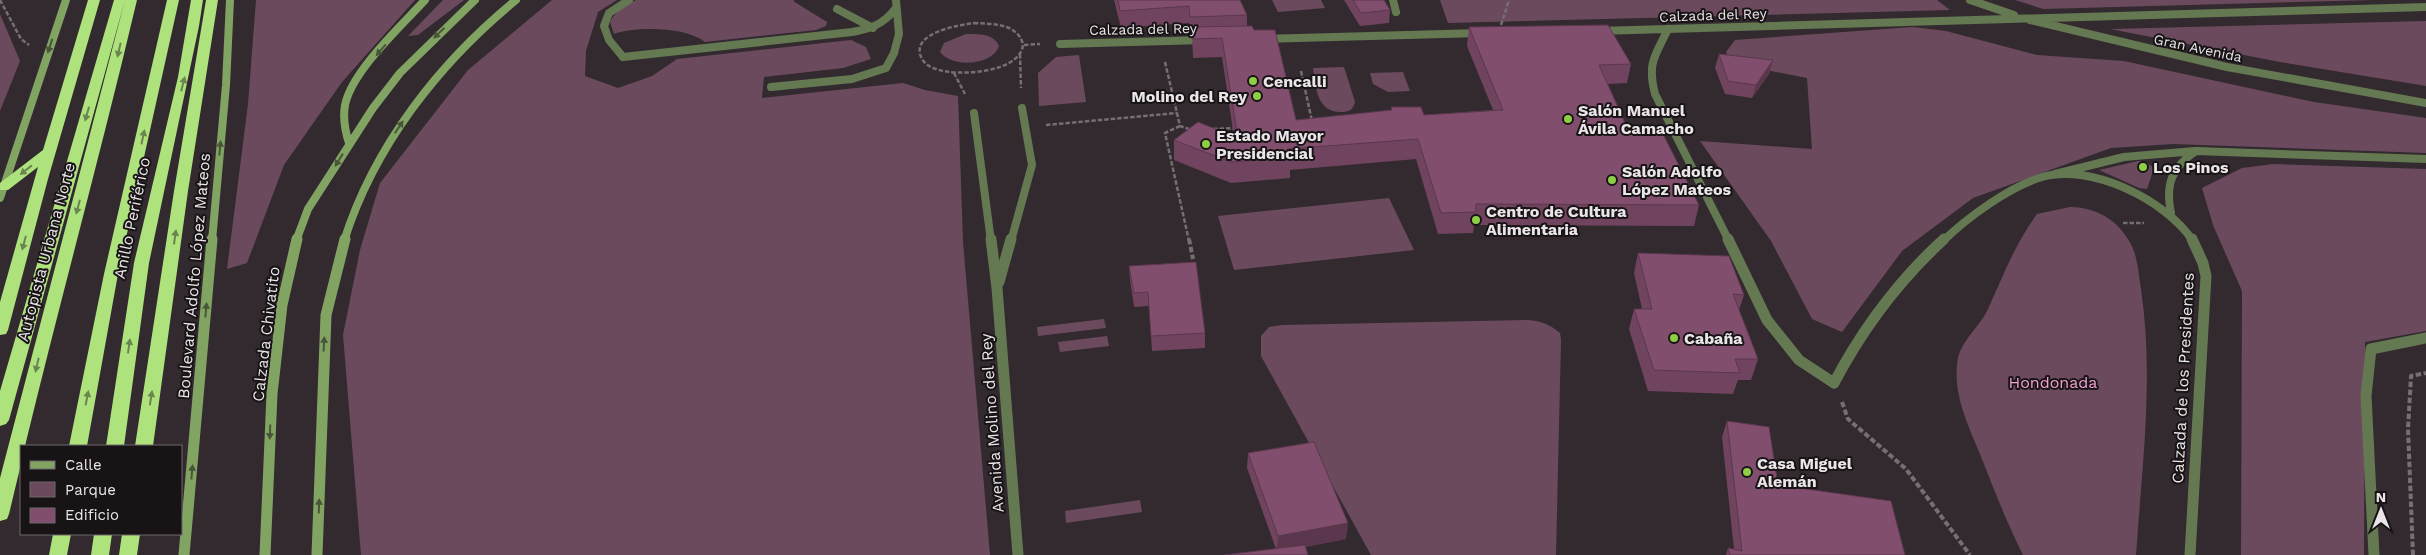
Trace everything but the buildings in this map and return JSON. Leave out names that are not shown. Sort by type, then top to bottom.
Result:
[{"type":"highway","points":[[0,330],[41,179],[94,0]]},
{"type":"highway","points":[[0,420],[120,0]]},
{"type":"highway","name":"Autopista Urbana Norte","points":[[0,514],[57,283],[110,89],[130,0]]},
{"type":"highway","points":[[78,445],[111,274],[173,0]]},
{"type":"highway","name":"Anillo Periférico","points":[[115,445],[135,306],[152,213],[187,68],[197,0]]},
{"type":"highway","points":[[144,445],[181,191],[210,22],[212,0]]},
{"type":"highway","points":[[2,193],[49,152]]},
{"type":"highway","points":[[58,555],[62,535]]},
{"type":"highway","points":[[100,555],[103,535]]},
{"type":"highway","points":[[128,555],[131,535]]},
{"type":"main road","points":[[2,193],[66,0]]},
{"type":"main road","name":"Boulevard Adolfo López Mateos","points":[[184,555],[226,85],[230,0]]},
{"type":"main road","points":[[349,143],[344,124],[348,95],[365,70],[425,0]]},
{"type":"main road","name":"Calzada Chivatito","points":[[265,555],[272,394],[282,305],[293,250],[308,209],[349,143],[400,73],[475,0]]},
{"type":"main road","points":[[317,555],[326,315],[337,263],[351,219],[369,176],[416,102],[488,22],[516,0]]},
{"type":"street","points":[[629,0],[609,12],[604,20],[607,39],[623,57],[873,28],[885,21],[895,9]]},
{"type":"street","points":[[771,87],[852,79],[886,68],[899,30],[899,20],[895,9],[896,0]]},
{"type":"street","points":[[1393,0],[1396,12]]},
{"type":"street","name":"Gran Avenida","points":[[1970,0],[2020,18],[2139,48],[2230,68],[2426,103]]},
{"type":"street","name":"Calzada del Rey","points":[[1586,31],[2426,7]]},
{"type":"street","points":[[837,9],[873,28]]},
{"type":"street","points":[[1668,29],[1653,61],[1650,75],[1654,94],[1700,181],[1767,320],[1799,360],[1834,383],[1848,356],[1884,304],[1926,255],[1974,214],[2013,191],[2046,176],[2105,159],[2137,154],[2196,151],[2426,159]]},
{"type":"street","points":[[1258,39],[1498,33]]},
{"type":"street","name":"Calzada del Rey","points":[[1060,44],[1210,40]]},
{"type":"street","name":"Avenida Molino del Rey","points":[[997,288],[1032,165],[1022,108]]},
{"type":"street","name":"Avenida Molino del Rey","points":[[974,113],[997,288],[1018,555]]},
{"type":"street","points":[[2171,213],[2167,187],[2172,172],[2182,160],[2196,151]]},
{"type":"street","points":[[2046,176],[2079,177],[2105,181],[2130,191],[2171,213]]},
{"type":"street","name":"Calzada de los Presidentes","points":[[2171,213],[2195,244],[2204,262],[2206,276],[2190,555]]},
{"type":"street","points":[[2374,555],[2366,396],[2371,349],[2426,338]]},
{"type":"path","points":[[0,0],[21,39]]},
{"type":"path","points":[[1498,33],[1509,0]]},
{"type":"path","points":[[1020,54],[1011,62],[997,68],[962,73],[930,67],[922,60],[919,52],[922,43],[930,35],[950,27],[990,24],[1016,32],[1024,44],[1020,54],[1022,108]]},
{"type":"path","points":[[1161,41],[1180,126]]},
{"type":"path","points":[[1301,71],[1313,120],[1309,123]]},
{"type":"path","points":[[1025,127],[1178,113]]},
{"type":"path","points":[[1193,258],[1166,133],[1180,126],[1192,130],[1201,130]]},
{"type":"path","points":[[1210,129],[1239,128]]},
{"type":"path","points":[[2413,555],[2408,429],[2411,376],[2426,373]]},
{"type":"path","points":[[1834,383],[1848,419],[1906,469],[1970,555]]},
{"type":"green space","points":[[256,0],[415,0],[342,82],[284,165],[247,263],[227,269],[248,104]]},
{"type":"green space","points":[[443,0],[464,0],[418,35],[408,36]]},
{"type":"green space","points":[[552,0],[617,0],[598,12],[586,51],[585,76],[618,88],[652,76],[677,59],[851,40],[866,47],[871,59],[843,68],[764,77],[762,98],[903,83],[925,90],[958,96],[963,242],[990,555],[361,555],[343,335],[360,250],[380,183],[468,70]]},
{"type":"green space","points":[[636,0],[795,0],[793,1],[827,22],[826,26],[816,30],[705,42],[686,33],[661,29],[623,31],[614,34],[610,22],[612,18],[621,8]]},
{"type":"green space","points":[[1272,0],[1321,0],[1325,8],[1278,12]]},
{"type":"green space","points":[[1440,0],[1937,0],[1950,10],[1448,23]]},
{"type":"green space","points":[[2015,0],[2373,0],[2043,9]]},
{"type":"green space","points":[[0,14],[20,61],[0,111]]},
{"type":"green space","points":[[2426,21],[2426,86],[2280,62],[2110,29]]},
{"type":"green space","points":[[1913,27],[1946,31],[2037,55],[2124,61],[2314,102],[2426,118],[2426,153],[2173,144],[2111,148],[1973,198],[1902,251],[1842,332],[1812,319],[1771,241],[1700,141],[1812,149],[1807,78],[1731,63],[1726,52],[1735,40]]},
{"type":"green space","points":[[966,34],[989,36],[999,46],[989,58],[971,62],[953,61],[940,52],[944,43]]},
{"type":"green space","points":[[1079,55],[1086,102],[1039,106],[1038,73],[1056,57]]},
{"type":"green space","points":[[1344,67],[1355,102],[1352,109],[1348,111],[1333,111],[1326,108],[1319,97],[1313,68]]},
{"type":"green space","points":[[1403,72],[1410,91],[1388,92],[1373,84],[1370,73]]},
{"type":"green space","points":[[2138,161],[2146,162],[2154,168],[2147,189],[2139,188],[2099,170]]},
{"type":"green space","points":[[2274,164],[2426,169],[2426,331],[2365,342],[2364,555],[2241,555],[2242,291],[2213,225],[2202,188],[2242,168]]},
{"type":"green space","points":[[1389,198],[1414,250],[1234,270],[1218,216]]},
{"type":"green space","name":"Hondonada","points":[[2070,207],[2096,212],[2118,226],[2129,241],[2137,264],[2145,322],[2147,389],[2136,555],[2023,555],[1968,425],[1957,385],[1960,351],[1985,315],[2010,260],[2029,225],[2037,214]]},
{"type":"green space","points":[[1104,319],[1106,328],[1038,336],[1037,327]]},
{"type":"green space","points":[[1528,320],[1541,322],[1552,327],[1560,333],[1561,340],[1556,555],[1371,555],[1261,356],[1261,336],[1269,327],[1282,325]]},
{"type":"green space","points":[[1107,336],[1109,346],[1060,352],[1058,342]]},
{"type":"green space","points":[[1140,500],[1142,512],[1066,523],[1065,511]]},
{"type":"place","name":"Cencalli","points":[[1253,81]]},
{"type":"place","name":"Molino del Rey","points":[[1257,96]]},
{"type":"place","name":"Salón Manuel Ávila Camacho","points":[[1568,119]]},
{"type":"place","name":"Estado Mayor Presidencial","points":[[1206,144]]},
{"type":"place","name":"Los Pinos","points":[[2143,167]]},
{"type":"place","name":"Salón Adolfo López Mateos","points":[[1612,180]]},
{"type":"place","name":"Centro de Cultura Alimentaria","points":[[1476,220]]},
{"type":"place","name":"Cabaña","points":[[1674,338]]},
{"type":"place","name":"Casa Miguel Alemán","points":[[1747,472]]}]
